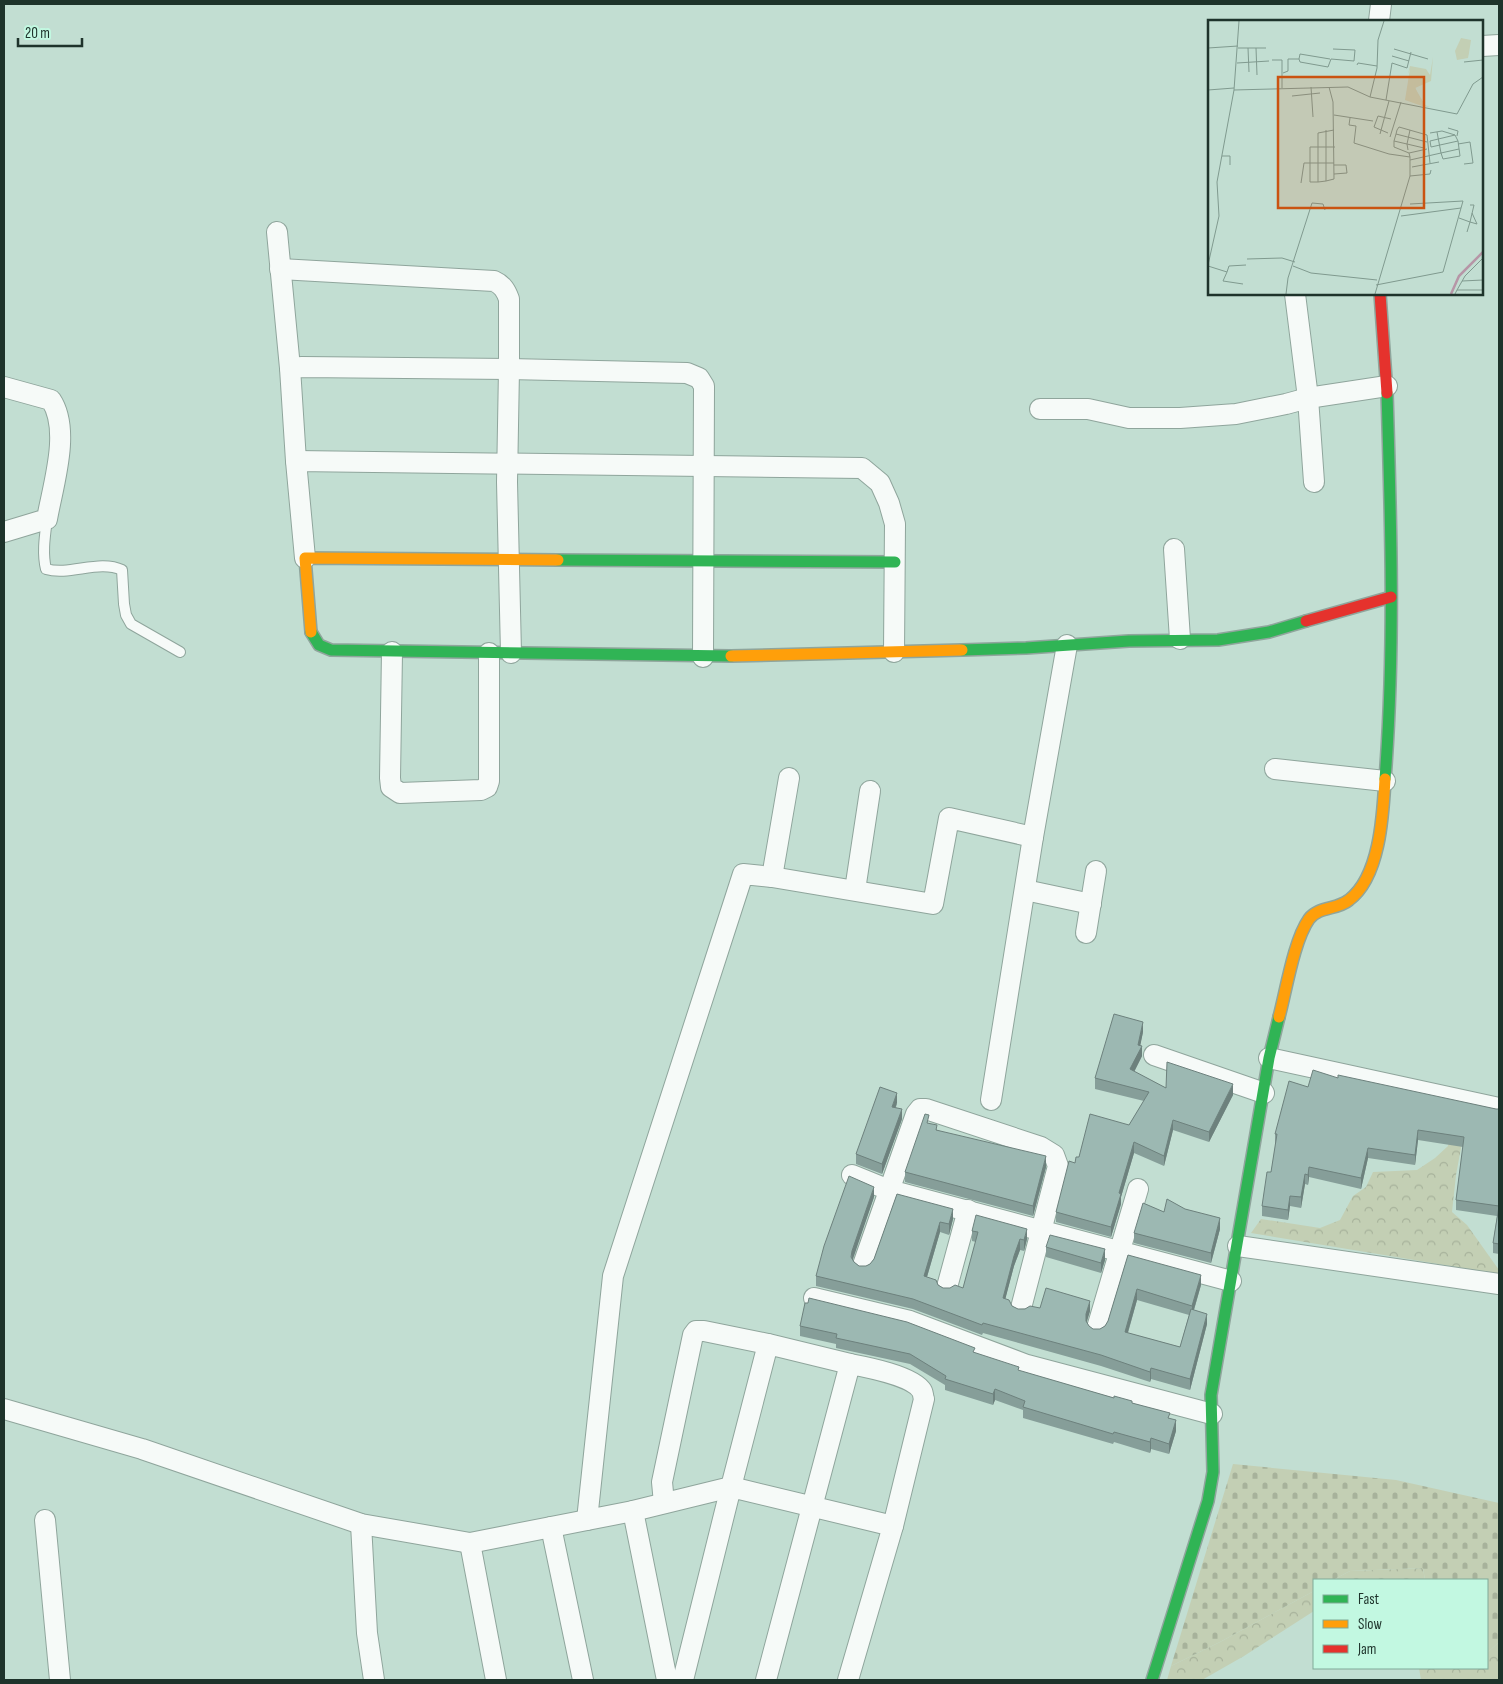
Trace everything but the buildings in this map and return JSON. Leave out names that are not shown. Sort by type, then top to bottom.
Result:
[{"type":"street","points":[[1379,20],[1381,4]]},
{"type":"street","points":[[1483,46],[1499,45]]},
{"type":"street","points":[[277,232],[311,634],[315,644],[322,648],[392,652],[703,657],[894,652],[1180,639],[1218,640],[1269,632],[1391,597]]},
{"type":"street","points":[[280,269],[494,281],[506,290],[509,300],[507,464],[511,653]]},
{"type":"street","points":[[1295,295],[1308,398],[1314,482]]},
{"type":"street","points":[[1152,1680],[1208,1501],[1212,1472],[1211,1395],[1270,1058],[1298,940],[1306,925],[1320,910],[1340,906],[1366,884],[1376,851],[1385,781],[1390,703],[1391,597],[1387,386],[1380,295]]},
{"type":"street","points":[[290,368],[509,369],[687,373],[699,378],[704,386],[703,657]]},
{"type":"street","points":[[1040,408],[1088,408],[1129,418],[1180,418],[1236,414],[1308,398],[1387,386]]},
{"type":"street","points":[[4,387],[51,400],[57,408],[61,442],[47,519],[4,532]]},
{"type":"street","points":[[296,461],[862,468],[880,483],[890,503],[895,524],[894,652]]},
{"type":"street","points":[[1174,549],[1180,639]]},
{"type":"street","points":[[305,558],[895,562]]},
{"type":"street","points":[[991,1100],[1033,837],[1067,645]]},
{"type":"street","points":[[392,652],[390,778],[391,787],[400,793],[481,790],[487,787],[489,781],[489,653]]},
{"type":"street","points":[[1275,769],[1385,781]]},
{"type":"street","points":[[772,876],[790,778]]},
{"type":"street","points":[[855,890],[870,791]]},
{"type":"street","points":[[587,1520],[612,1276],[743,874],[772,876],[934,904],[949,818],[1033,837]]},
{"type":"street","points":[[1086,933],[1096,871]]},
{"type":"street","points":[[1025,890],[1091,904]]},
{"type":"street","points":[[1154,1055],[1264,1092]]},
{"type":"street","points":[[1270,1058],[1499,1108]]},
{"type":"street","points":[[863,1265],[916,1114],[920,1109],[926,1109],[1041,1147],[1054,1155],[1058,1166],[1020,1308]]},
{"type":"street","points":[[852,1175],[890,1190],[1231,1281]]},
{"type":"street","points":[[1097,1328],[1138,1189]]},
{"type":"street","points":[[947,1287],[968,1210]]},
{"type":"street","points":[[1238,1246],[1499,1284]]},
{"type":"street","points":[[814,1298],[910,1321],[1027,1365],[1212,1414]]},
{"type":"street","points":[[664,1503],[662,1482],[693,1335],[696,1331],[768,1344],[887,1372],[917,1386],[922,1391],[924,1399],[893,1526],[848,1680]]},
{"type":"street","points":[[683,1680],[768,1344]]},
{"type":"street","points":[[766,1680],[850,1364]]},
{"type":"street","points":[[4,1409],[142,1449],[361,1524],[470,1543],[633,1511],[731,1487],[893,1526]]},
{"type":"street","points":[[633,1511],[667,1680]]},
{"type":"street","points":[[45,1520],[60,1680]]},
{"type":"street","points":[[361,1524],[367,1633],[374,1680]]},
{"type":"street","points":[[551,1527],[583,1680]]},
{"type":"street","points":[[470,1543],[496,1680]]},
{"type":"lane","points":[[47,519],[44,546],[46,569],[54,571],[116,567],[122,570],[124,604],[126,615],[131,624],[180,652]]},
{"type":"green space","points":[[1454,1107],[1468,1110],[1456,1175],[1452,1212],[1467,1225],[1499,1270],[1499,1274],[1251,1233],[1261,1219],[1320,1228],[1340,1220],[1353,1196],[1366,1187],[1373,1172],[1417,1170],[1435,1158],[1448,1146]]},
{"type":"green space","points":[[1233,1464],[1396,1480],[1499,1503],[1499,1642],[1488,1652],[1488,1579],[1425,1579],[1423,1568],[1350,1571],[1335,1579],[1313,1579],[1313,1592],[1171,1666]]},
{"type":"green space","points":[[1423,1568],[1425,1579],[1335,1579],[1350,1571]]},
{"type":"green space","points":[[1313,1592],[1313,1612],[1244,1656],[1202,1680],[1167,1680],[1171,1666]]},
{"type":"green space","points":[[1499,1642],[1499,1680],[1421,1680],[1419,1669],[1488,1669],[1488,1652]]},
{"type":"traffic: fast","points":[[1385,779],[1391,634],[1391,538],[1387,393]]},
{"type":"traffic: fast","points":[[558,560],[895,562]]},
{"type":"traffic: fast","points":[[962,650],[1129,641],[1218,640],[1269,632],[1306,621]]},
{"type":"traffic: fast","points":[[311,632],[319,645],[331,650],[731,656]]},
{"type":"traffic: fast","points":[[1152,1680],[1208,1501],[1213,1472],[1211,1395],[1269,1058],[1279,1017]]},
{"type":"traffic: slow","points":[[311,632],[305,558],[558,560]]},
{"type":"traffic: slow","points":[[731,656],[962,650]]},
{"type":"traffic: slow","points":[[1279,1017],[1295,952],[1309,919],[1318,912],[1349,900],[1359,890],[1367,876],[1378,844],[1385,779]]},
{"type":"traffic: jam","points":[[1380,295],[1387,393]]},
{"type":"traffic: jam","points":[[1306,621],[1391,597]]}]
